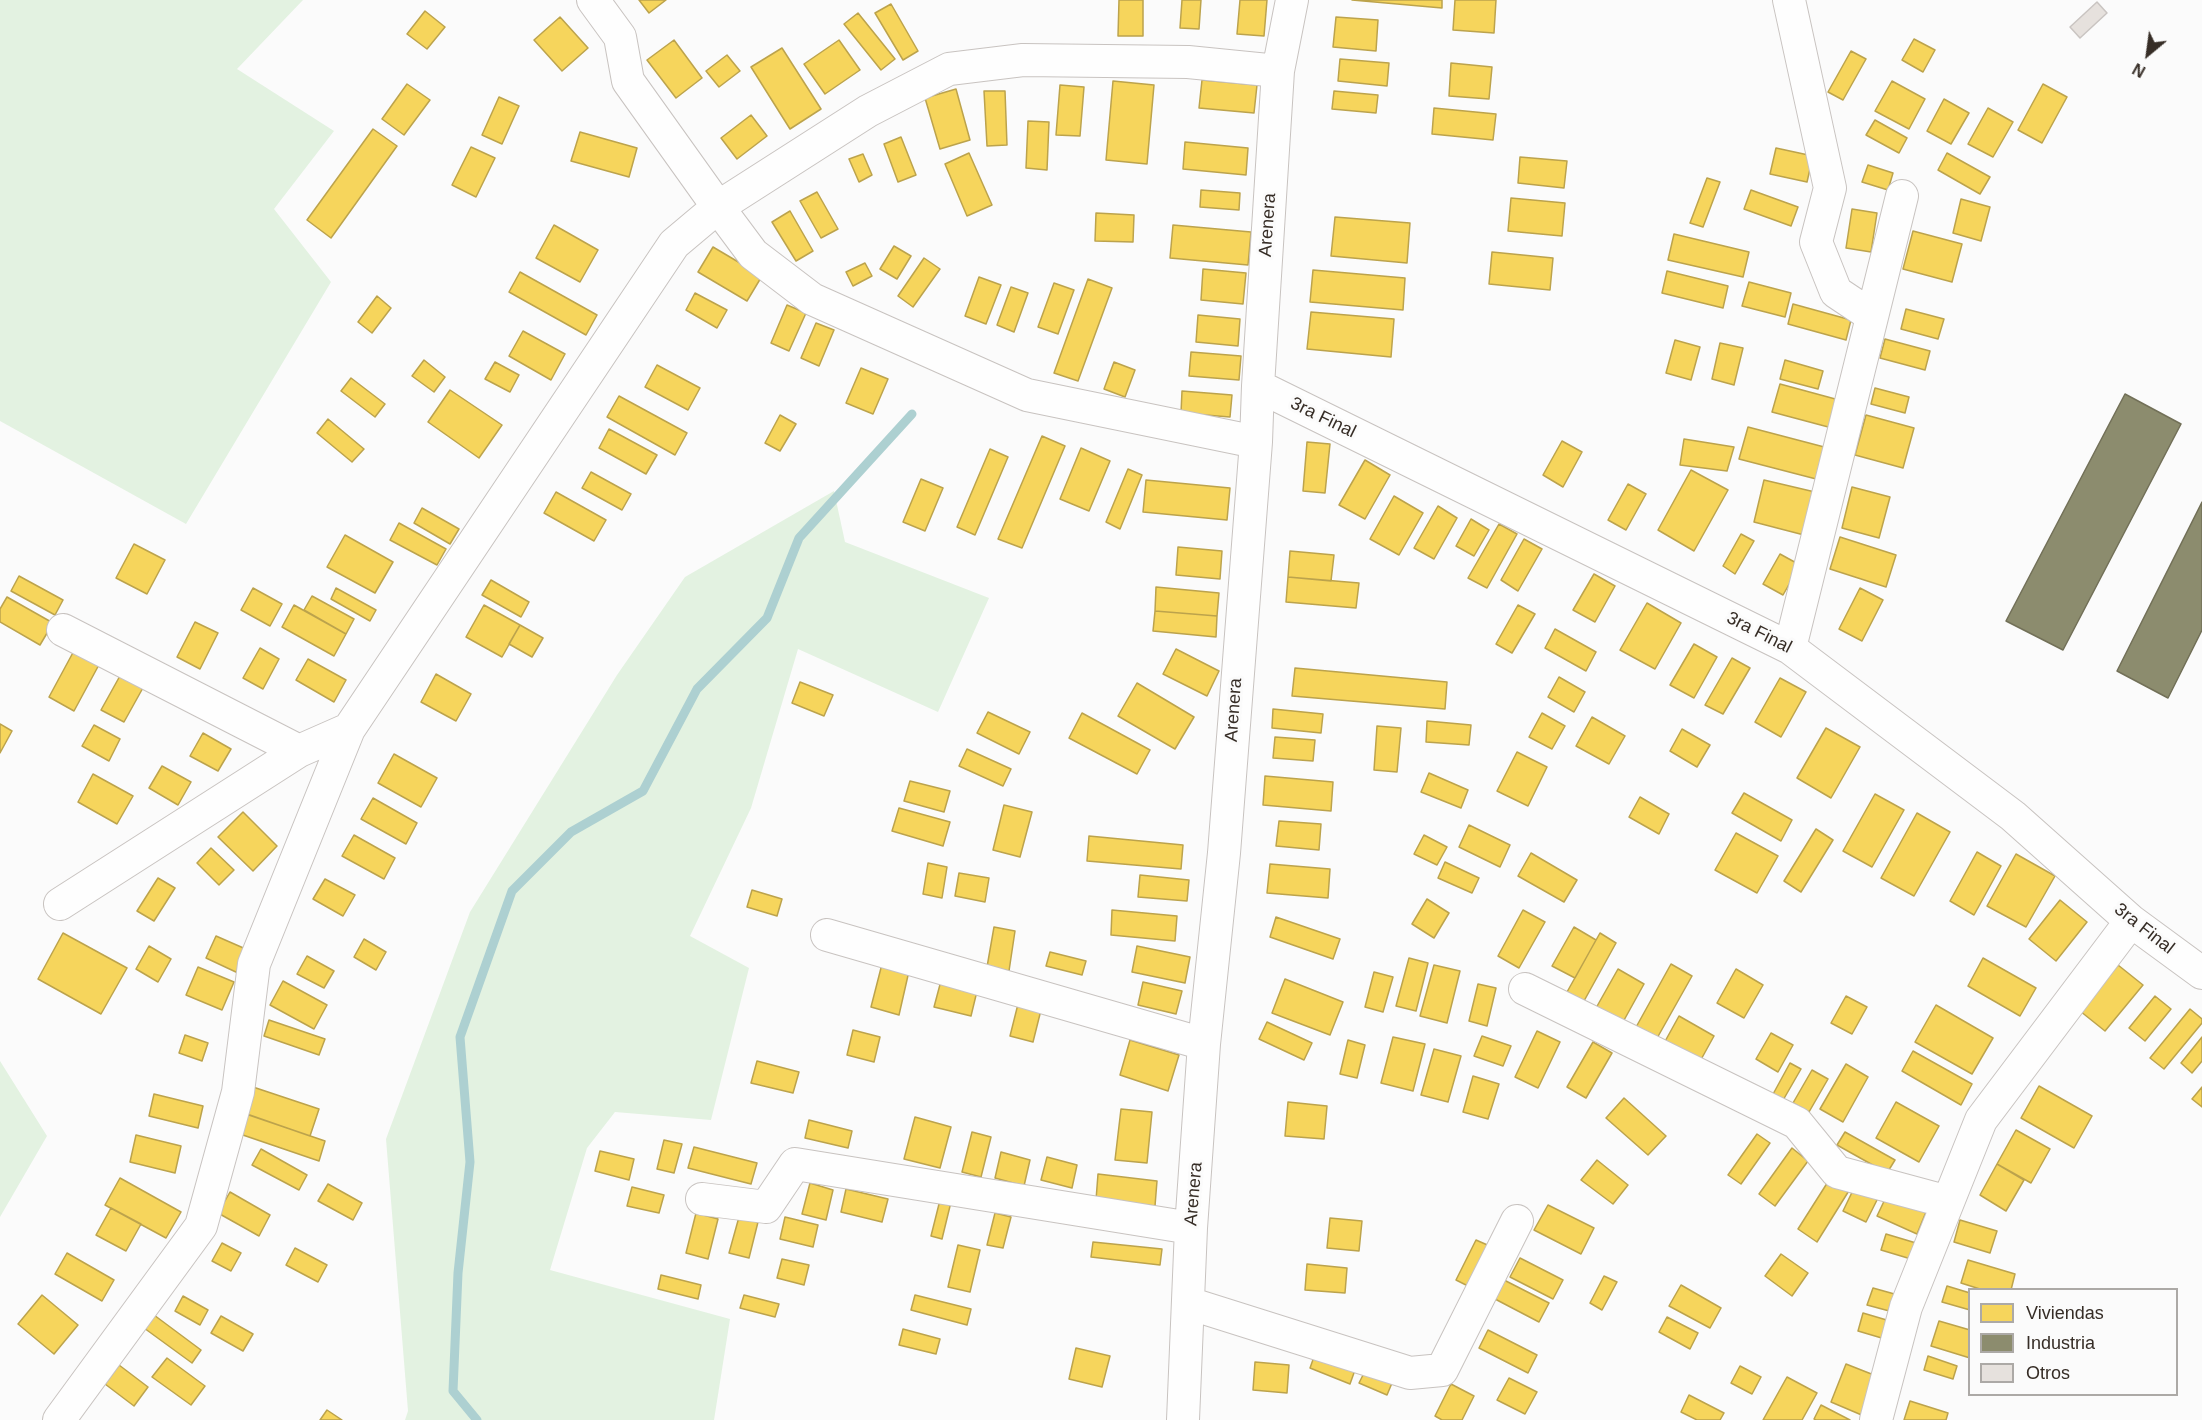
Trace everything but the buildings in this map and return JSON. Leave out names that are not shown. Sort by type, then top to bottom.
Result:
[{"type":"street","points":[[593,0],[620,37],[628,81],[718,207],[753,254],[812,299],[1027,395],[1256,442]]},
{"type":"street","name":"Arenera","points":[[1183,1420],[1191,1228],[1204,1044],[1224,853],[1256,442],[1257,386],[1278,71],[1292,0]]},
{"type":"street","points":[[1789,0],[1830,188],[1816,242],[1836,292],[1872,316]]},
{"type":"street","points":[[59,1420],[201,1226],[238,1092],[254,964],[349,729],[674,244],[718,207],[868,111],[949,69],[1023,60],[1188,62],[1278,71]]},
{"type":"street","points":[[1790,648],[1902,196]]},
{"type":"street","name":"3ra Final","points":[[1257,386],[1790,648],[2013,816],[2131,921],[2202,973]]},
{"type":"street","points":[[63,630],[299,751]]},
{"type":"street","points":[[60,904],[299,751],[349,729]]},
{"type":"street","points":[[1876,1420],[1905,1307],[1981,1120],[2131,921]]},
{"type":"street","points":[[827,936],[1204,1044]]},
{"type":"street","points":[[1526,988],[1797,1123],[1838,1172],[1948,1202]]},
{"type":"street","points":[[702,1199],[766,1207],[795,1164],[1191,1228]]},
{"type":"street","points":[[1188,1303],[1410,1373],[1442,1370],[1517,1221]]},
{"type":"green space","points":[[0,0],[303,0],[237,69],[334,131],[274,209],[331,282],[186,524],[0,421]]},
{"type":"green space","points":[[834,491],[845,542],[989,598],[938,712],[798,649],[751,808],[690,936],[749,968],[711,1120],[615,1112],[587,1148],[550,1270],[730,1319],[714,1420],[405,1420],[408,1411],[386,1139],[470,912],[617,675],[685,577]]},
{"type":"green space","points":[[0,1061],[47,1136],[0,1217]]},
{"type":"waterway","points":[[477,1420],[453,1391],[458,1273],[470,1162],[460,1037],[512,891],[571,832],[643,791],[697,689],[767,618],[799,538],[912,414]]}]
